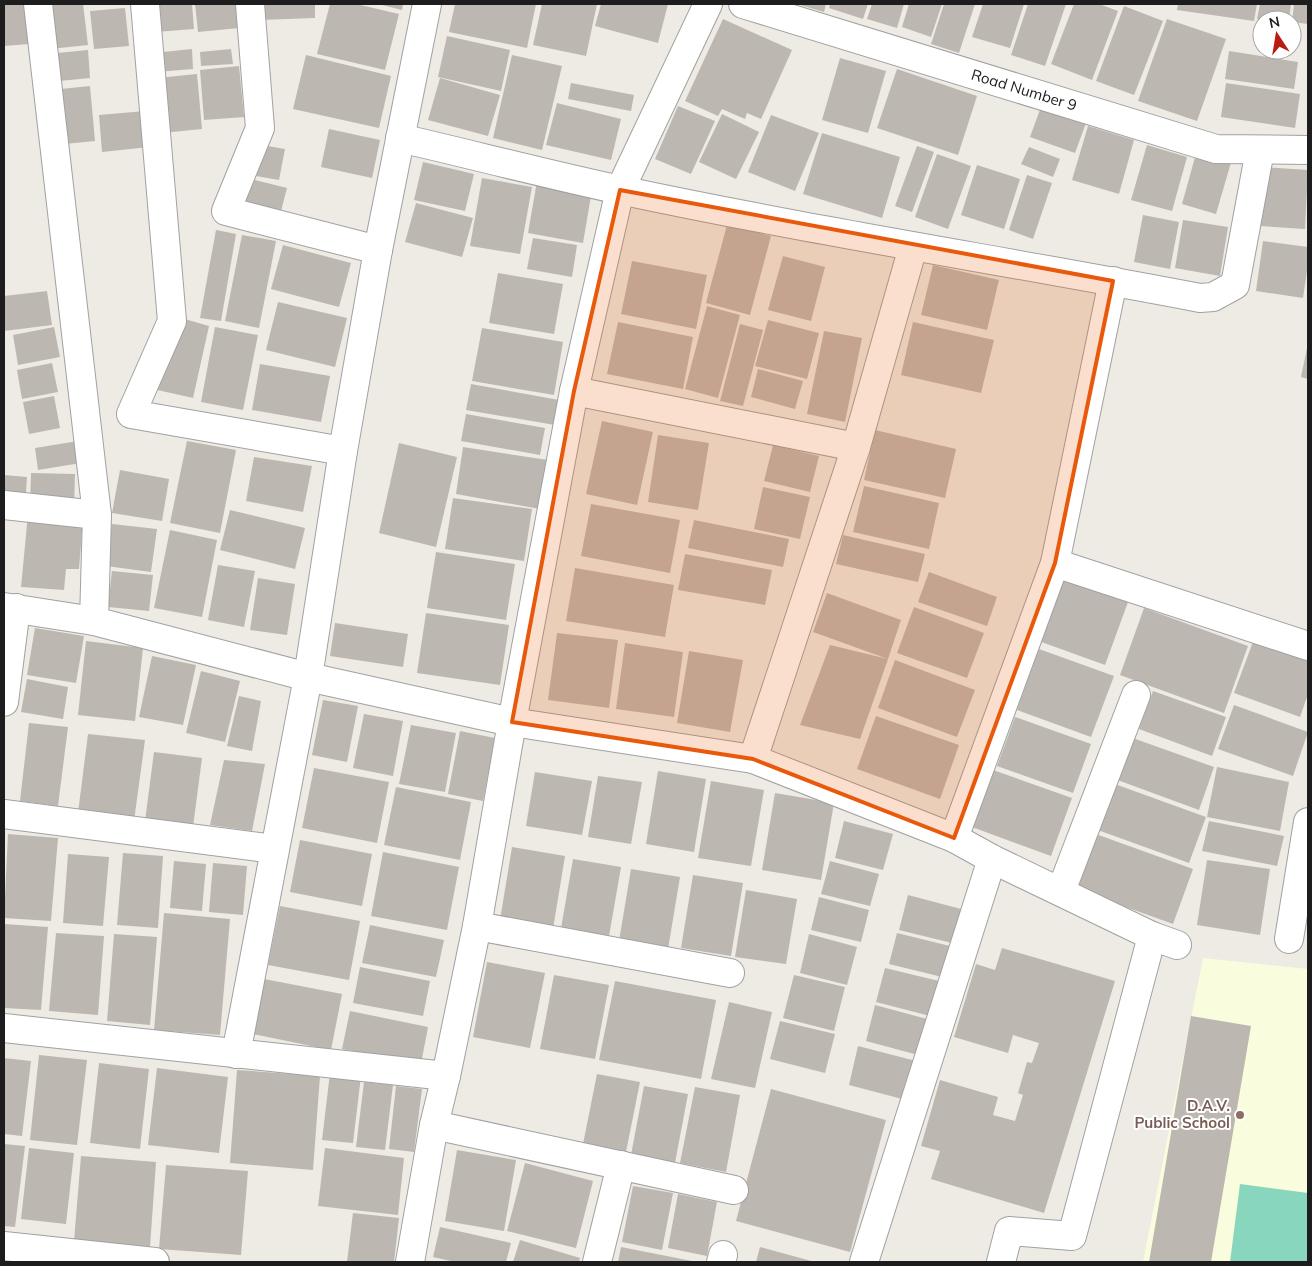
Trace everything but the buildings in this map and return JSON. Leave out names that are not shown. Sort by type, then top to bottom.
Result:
[{"type":"street","points":[[38,4],[96,515],[94,621]]},
{"type":"street","points":[[145,4],[172,321],[131,414],[343,451]]},
{"type":"street","points":[[250,4],[260,128],[226,211],[378,250]]},
{"type":"street","points":[[236,1054],[308,677],[343,451],[378,250],[427,4]]},
{"type":"street","points":[[410,1262],[434,1125],[477,926],[512,722],[574,391],[620,190],[708,4]]},
{"type":"street","name":"Road Number 9","points":[[743,4],[1216,149],[1308,150]]},
{"type":"street","points":[[400,138],[620,190],[913,247],[1113,281],[1200,298],[1213,298],[1235,285],[1260,150]]},
{"type":"street","points":[[753,759],[856,447],[913,247]]},
{"type":"street","points":[[954,838],[1055,563],[1113,281]]},
{"type":"street","points":[[574,391],[856,447]]},
{"type":"street","points":[[4,505],[96,515]]},
{"type":"street","points":[[1055,563],[1308,646]]},
{"type":"street","points":[[4,702],[10,607],[94,621],[308,677],[512,722],[753,759],[954,838],[992,859],[1165,941],[1072,1236],[1009,1231],[1002,1262]]},
{"type":"street","points":[[1062,891],[1136,696]]},
{"type":"street","points":[[4,814],[274,849]]},
{"type":"street","points":[[1289,939],[1308,827]]},
{"type":"street","points":[[864,1262],[992,859]]},
{"type":"street","points":[[477,926],[730,973]]},
{"type":"street","points":[[4,1028],[446,1076]]},
{"type":"street","points":[[434,1125],[734,1190]]},
{"type":"street","points":[[597,1262],[621,1165]]},
{"type":"street","points":[[4,1246],[155,1262]]},
{"type":"highlighted area","points":[[620,190],[1113,281],[1055,563],[954,838],[753,759],[512,722],[574,391]]},
{"type":"shaded area","name":"D.A.V. Public School","points":[[1203,958],[1308,969],[1308,1262],[1143,1262]]},
{"type":"green space","points":[[1240,1184],[1308,1193],[1308,1262],[1230,1262]]},
{"type":"place","name":"D.A.V. Public School","points":[[1240,1115]]}]
